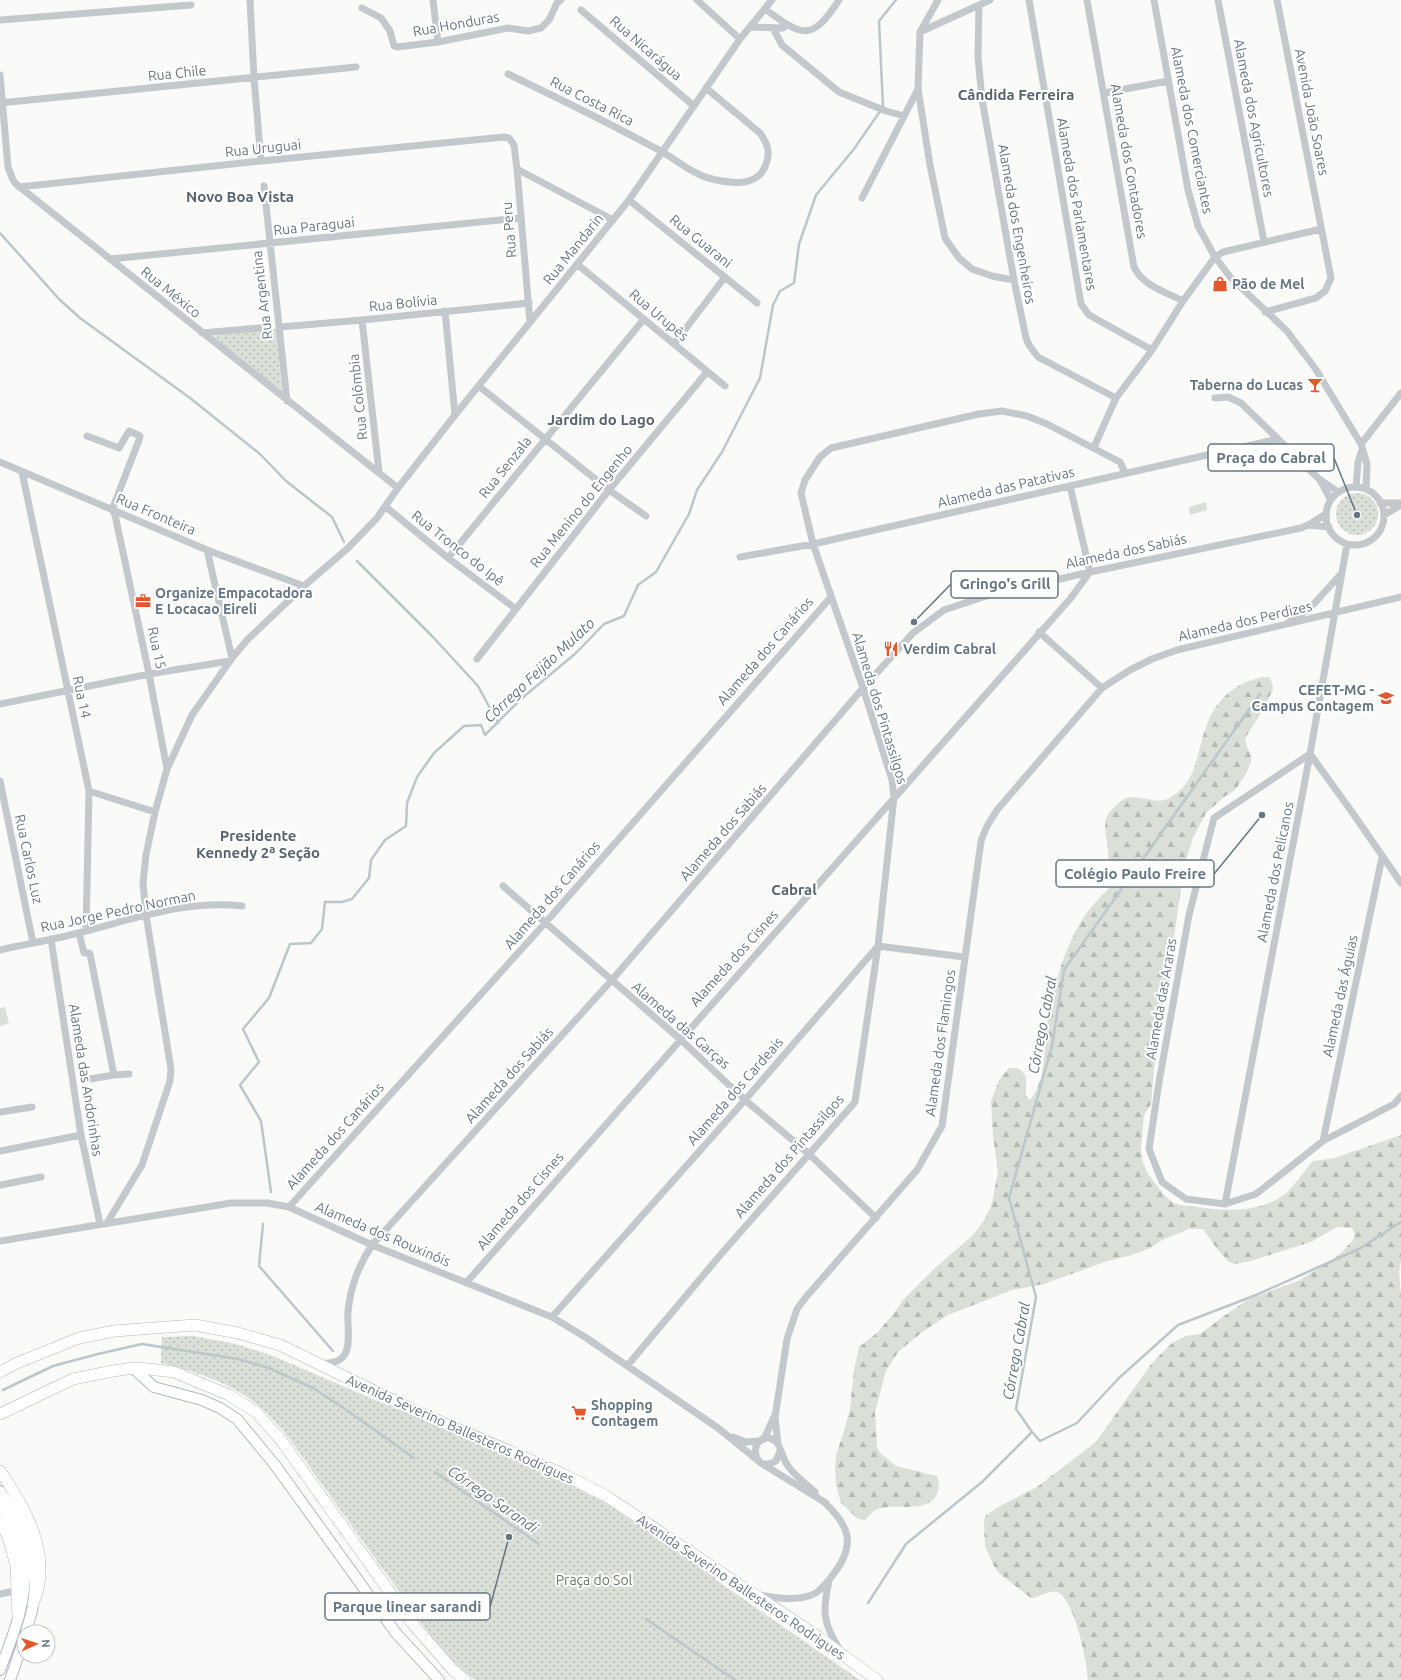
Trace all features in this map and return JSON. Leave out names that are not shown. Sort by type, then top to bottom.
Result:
[{"type":"main road","name":"Avenida Severino Ballesteros Rodrigues","points":[[0,1370],[79,1338],[114,1331],[195,1325],[238,1333],[280,1345],[413,1410],[563,1474],[601,1494],[817,1636],[877,1680]]},
{"type":"main road","points":[[2,1412],[73,1378],[133,1368],[174,1372],[229,1395],[256,1412],[280,1439],[412,1623],[453,1670],[465,1680]]},
{"type":"main road","points":[[0,1471],[24,1508],[35,1535],[39,1552],[40,1582],[33,1604]]},
{"type":"main road","points":[[0,1521],[8,1537],[16,1564],[18,1617]]},
{"type":"street","points":[[250,0],[254,78],[261,161]]},
{"type":"street","points":[[433,0],[438,42]]},
{"type":"street","points":[[697,0],[740,39]]},
{"type":"street","name":"Rua Mandarin","points":[[103,1223],[142,1165],[170,1081],[171,1069],[146,915],[144,883],[146,856],[155,812],[167,769],[192,715],[231,659],[248,640],[304,586],[348,548],[386,507],[398,488],[455,415],[480,387],[530,322],[629,200],[740,39],[772,0]]},
{"type":"street","points":[[765,9],[787,25],[800,30],[809,30],[816,28],[831,13],[839,0]]},
{"type":"street","points":[[938,0],[920,32],[918,89],[930,165],[945,238],[959,258],[972,269],[992,276],[1014,280]]},
{"type":"street","points":[[920,32],[990,0]]},
{"type":"street","name":"Alameda dos Parlamentares","points":[[1029,0],[1081,304],[1089,315],[1152,350]]},
{"type":"street","name":"Alameda dos Contadores","points":[[1087,0],[1134,267],[1144,280],[1183,301]]},
{"type":"street","name":"Alameda dos Comerciantes","points":[[1154,0],[1192,210],[1206,242],[1215,257],[1232,278],[1265,312],[1286,330],[1303,351],[1325,384],[1361,447],[1367,464],[1366,488]]},
{"type":"street","name":"Alameda dos Agricultores","points":[[1218,0],[1264,242]]},
{"type":"street","name":"Avenida João Soares","points":[[1265,312],[1316,298],[1325,291],[1331,278],[1277,0]]},
{"type":"street","name":"Rua Honduras","points":[[362,8],[381,18],[390,31],[394,46],[438,42],[508,28],[528,30],[541,28],[549,20],[558,1]]},
{"type":"street","points":[[0,20],[191,5]]},
{"type":"street","name":"Alameda dos Engenheiros","points":[[980,5],[978,57],[982,99],[1023,330],[1029,345],[1038,357],[1116,398]]},
{"type":"street","name":"Rua Nicarágua","points":[[582,10],[694,106]]},
{"type":"street","points":[[751,27],[783,28],[787,25]]},
{"type":"street","points":[[773,28],[782,45],[839,92],[886,111],[904,116]]},
{"type":"street","name":"Rua Chile","points":[[1,103],[356,67]]},
{"type":"street","name":"Rua Costa Rica","points":[[508,74],[576,106],[663,152],[690,171],[720,180],[744,182],[752,180],[759,176],[765,169],[768,159],[766,141],[760,133],[706,88]]},
{"type":"street","name":"Rua México","points":[[0,75],[1,103],[8,167],[13,180],[19,187],[398,488]]},
{"type":"street","points":[[1104,93],[1168,81]]},
{"type":"street","points":[[862,198],[918,89]]},
{"type":"street","name":"Rua Uruguai","points":[[19,187],[261,161],[504,137],[509,138]]},
{"type":"street","name":"Rua Peru","points":[[509,138],[514,145],[517,170],[530,322]]},
{"type":"street","points":[[517,170],[613,220]]},
{"type":"street","name":"Rua Argentina","points":[[264,186],[287,401]]},
{"type":"street","name":"Rua Guarani","points":[[629,200],[757,303]]},
{"type":"street","name":"Rua Paraguai","points":[[110,259],[521,218]]},
{"type":"street","points":[[1094,447],[1116,398],[1152,350],[1183,301],[1215,257],[1223,252],[1321,228]]},
{"type":"street","name":"Rua Urupês","points":[[577,264],[725,386]]},
{"type":"street","points":[[674,344],[725,277]]},
{"type":"street","name":"Rua Bolívia","points":[[280,327],[529,303]]},
{"type":"street","points":[[445,311],[455,415]]},
{"type":"street","name":"Rua Senzala","points":[[448,558],[644,319]]},
{"type":"street","name":"Rua Colômbia","points":[[362,320],[379,472]]},
{"type":"street","points":[[202,333],[260,328]]},
{"type":"street","name":"Rua Menino do Engenho","points":[[477,659],[609,490],[707,372]]},
{"type":"street","points":[[480,387],[546,438],[609,490],[646,516]]},
{"type":"street","points":[[1356,487],[1361,447],[1401,393]]},
{"type":"street","points":[[1215,398],[1228,397],[1241,403],[1318,478],[1338,492]]},
{"type":"street","name":"Alameda dos Pintassilgos","points":[[627,1366],[722,1253],[855,1102],[878,946],[894,797],[892,780],[863,688],[813,544],[801,493],[805,480],[820,457],[831,448],[979,414],[1002,411],[1027,416],[1048,424],[1094,447],[1120,462],[1125,473]]},
{"type":"street","points":[[87,436],[119,448],[129,431],[140,436],[112,510]]},
{"type":"street","name":"Alameda das Patativas","points":[[740,557],[813,544],[1278,438]]},
{"type":"street","name":"Rua Fronteira","points":[[0,462],[207,550],[304,586]]},
{"type":"street","name":"Rua 14","points":[[22,472],[89,791],[82,932],[84,953],[90,954],[114,1075]]},
{"type":"street","points":[[1318,478],[1331,500]]},
{"type":"street","points":[[1070,486],[1090,572]]},
{"type":"street","points":[[1345,488],[1366,488],[1377,496],[1380,503],[1384,515],[1381,530],[1368,542],[1360,544],[1347,544],[1336,537],[1326,521],[1328,506],[1338,492],[1345,488]]},
{"type":"street","points":[[1380,503],[1401,504]]},
{"type":"street","points":[[1384,515],[1401,504]]},
{"type":"street","name":"Rua Tronco do Ipê","points":[[386,507],[448,558],[516,609]]},
{"type":"street","name":"Rua 15","points":[[112,510],[115,515],[149,674],[167,769]]},
{"type":"street","name":"Alameda dos Sabiás","points":[[1308,526],[1326,514]]},
{"type":"street","name":"Alameda dos Sabiás","points":[[319,1364],[336,1362],[345,1355],[348,1345],[348,1312],[352,1285],[360,1264],[372,1245],[611,981],[863,688],[913,633],[944,610],[986,596],[1090,572],[1308,526],[1329,527]]},
{"type":"street","name":"Alameda dos Pelicanos","points":[[1225,1204],[1310,754],[1347,544]]},
{"type":"street","points":[[0,704],[231,659],[207,550]]},
{"type":"street","name":"Alameda dos Cisnes","points":[[466,1283],[1039,632],[1070,599],[1090,572]]},
{"type":"street","points":[[1286,624],[1311,607],[1342,574]]},
{"type":"street","name":"Alameda dos Canários","points":[[289,1207],[546,922],[831,597]]},
{"type":"street","name":"Alameda dos Perdizes","points":[[1102,688],[1132,668],[1177,650],[1401,597]]},
{"type":"street","points":[[1039,632],[1102,688]]},
{"type":"street","name":"Alameda dos Flamingos","points":[[762,1440],[774,1417],[787,1339],[797,1309],[917,1170],[942,1126],[981,841],[987,826],[997,810],[1102,688]]},
{"type":"street","points":[[1310,754],[1401,883]]},
{"type":"street","name":"Alameda das Araras","points":[[1310,754],[1214,818],[1189,915],[1159,1082],[1149,1149],[1162,1182],[1186,1199],[1225,1204],[1256,1194],[1323,1141],[1394,1104],[1401,1096]]},
{"type":"street","name":"Rua Carlos Luz","points":[[0,781],[34,943]]},
{"type":"street","points":[[89,791],[155,812]]},
{"type":"street","name":"Alameda das Águias","points":[[1323,1141],[1382,857]]},
{"type":"street","name":"Alameda das Garças","points":[[503,886],[546,922],[611,981],[680,1039],[745,1100],[809,1154],[876,1218]]},
{"type":"street","name":"Rua Jorge Pedro Norman","points":[[0,950],[82,932],[146,915],[210,904],[242,906]]},
{"type":"street","name":"Alameda das Andorinhas","points":[[51,939],[81,1135],[103,1223]]},
{"type":"street","points":[[878,946],[964,957]]},
{"type":"street","name":"Alameda dos Cardeais","points":[[552,1316],[745,1100],[878,946]]},
{"type":"street","points":[[90,1079],[129,1074]]},
{"type":"street","points":[[0,1112],[32,1106]]},
{"type":"street","points":[[0,1151],[81,1135]]},
{"type":"street","points":[[0,1186],[41,1177]]},
{"type":"street","name":"Alameda dos Rouxinóis","points":[[0,1241],[231,1202],[258,1202],[289,1207],[372,1245],[552,1316],[718,1428],[758,1460]]},
{"type":"street","points":[[133,1368],[154,1387],[202,1400],[220,1408],[237,1419],[275,1464],[396,1633],[440,1680]]},
{"type":"street","name":"Alameda dos Flamingos","points":[[774,1417],[779,1447]]},
{"type":"street","name":"Alameda dos Rouxinóis","points":[[718,1428],[742,1441],[762,1440]]},
{"type":"street","points":[[756,1595],[790,1599],[816,1592],[829,1581],[842,1564],[846,1553],[847,1537],[842,1521],[826,1503],[789,1468],[779,1447],[772,1439],[762,1440],[757,1444],[755,1452],[758,1460],[826,1503]]},
{"type":"street","points":[[765,1464],[776,1461],[779,1447]]},
{"type":"street","points":[[0,1491],[17,1518],[33,1572],[33,1604],[28,1624]]},
{"type":"street","points":[[0,1506],[22,1538],[24,1569],[22,1603],[0,1670]]},
{"type":"street","points":[[829,1581],[824,1603],[825,1622],[831,1636],[845,1657]]},
{"type":"street","points":[[0,1594],[9,1592],[18,1593]]},
{"type":"street","points":[[10,1680],[16,1662]]},
{"type":"green space","points":[[276,329],[282,393],[213,336]]},
{"type":"green space","points":[[1357,493],[1372,499],[1378,514],[1372,529],[1357,535],[1342,529],[1336,514],[1342,499]]},
{"type":"green space","points":[[1206,502],[1207,510],[1190,515],[1189,507]]},
{"type":"green space","points":[[1262,677],[1269,677],[1273,689],[1263,710],[1245,738],[1251,756],[1251,762],[1246,774],[1235,790],[1224,797],[1206,813],[1193,838],[1185,863],[1174,936],[1171,971],[1158,1024],[1151,1104],[1144,1115],[1141,1148],[1142,1160],[1147,1172],[1163,1194],[1173,1203],[1207,1208],[1234,1210],[1248,1209],[1261,1206],[1285,1194],[1313,1161],[1335,1158],[1401,1135],[1401,1262],[1399,1272],[1401,1297],[1401,1680],[1088,1680],[1079,1632],[1069,1606],[1063,1597],[1054,1591],[1031,1598],[1000,1574],[994,1566],[985,1546],[984,1521],[986,1515],[1037,1487],[1092,1445],[1098,1439],[1152,1363],[1172,1343],[1186,1336],[1200,1334],[1249,1299],[1298,1281],[1331,1261],[1353,1240],[1355,1234],[1352,1228],[1337,1227],[1311,1242],[1247,1262],[1234,1264],[1228,1261],[1218,1250],[1203,1229],[1189,1229],[1162,1240],[1150,1248],[1128,1256],[1107,1261],[1044,1284],[1012,1290],[948,1315],[921,1333],[898,1352],[886,1371],[875,1412],[877,1447],[880,1453],[896,1466],[937,1476],[939,1486],[936,1496],[931,1502],[924,1505],[881,1508],[874,1511],[865,1520],[858,1519],[841,1503],[836,1484],[836,1455],[850,1409],[854,1370],[859,1347],[877,1333],[903,1300],[935,1268],[972,1236],[983,1222],[991,1207],[998,1172],[993,1136],[991,1101],[999,1080],[1009,1068],[1017,1068],[1022,1071],[1026,1077],[1026,1096],[1030,1100],[1036,1092],[1040,1082],[1044,1061],[1048,1018],[1062,962],[1080,923],[1088,911],[1111,886],[1105,827],[1108,814],[1123,800],[1137,797],[1158,801],[1165,800],[1173,796],[1181,789],[1188,781],[1196,764],[1206,727],[1215,708],[1227,694],[1243,684]]},
{"type":"green space","points":[[5,1007],[9,1023],[0,1026],[0,1008]]},
{"type":"green space","name":"Praça do Sol","points":[[193,1336],[236,1344],[273,1356],[561,1480],[602,1501],[713,1573],[716,1580],[860,1680],[475,1680],[454,1662],[428,1631],[282,1429],[255,1403],[234,1389],[210,1378],[161,1363],[162,1337]]},
{"type":"waterway","name":"Córrego Feijão Mulato","points":[[271,1192],[261,1121],[240,1085],[259,1062],[243,1029],[269,998],[290,944],[311,943],[322,929],[325,902],[342,902],[352,899],[369,878],[371,860],[385,840],[406,826],[407,803],[417,777],[434,753],[464,726],[481,725],[485,735],[521,699],[576,653],[604,624],[624,616],[638,585],[656,572],[689,514],[697,490],[722,452],[760,378],[773,305],[780,291],[794,283],[799,244],[816,195],[854,149],[883,107],[879,21],[896,0]]},
{"type":"waterway","points":[[0,233],[59,299],[80,318],[190,398],[260,454],[286,481],[332,517],[344,542]]},
{"type":"waterway","points":[[357,561],[433,637],[478,686],[498,723]]},
{"type":"waterway","name":"Córrego Cabral","points":[[1032,1432],[1016,1409],[1036,1297],[1009,1198],[1052,1046],[1064,970],[1260,694]]},
{"type":"waterway","name":"Córrego Cabral","points":[[868,1603],[906,1544],[982,1482],[1032,1432],[1040,1441],[1077,1423],[1119,1378],[1178,1325],[1256,1295],[1359,1249],[1401,1222]]},
{"type":"waterway","name":"Córrego Feijão Mulato","points":[[263,1224],[259,1266],[333,1351]]},
{"type":"waterway","name":"Córrego Feijão Mulato","points":[[3,1390],[53,1366],[142,1344],[238,1359],[269,1368],[313,1388],[414,1458]]},
{"type":"waterway","name":"Córrego Sarandi","points":[[435,1472],[539,1544]]},
{"type":"waterway","name":"Córrego Sarandi","points":[[646,1619],[735,1680]]},
{"type":"place","name":"Pão de Mel","points":[[1220,284]]},
{"type":"place","name":"Taberna do Lucas","points":[[1315,385]]},
{"type":"place","name":"Praça do Cabral","points":[[1357,515]]},
{"type":"place","name":"Organize Empacotadora E Locacao Eireli","points":[[143,601]]},
{"type":"place","name":"Gringo's Grill","points":[[914,622]]},
{"type":"place","name":"Verdim Cabral","points":[[891,649]]},
{"type":"place","name":"CEFET-MG - Campus Contagem","points":[[1386,698]]},
{"type":"place","name":"Colégio Paulo Freire","points":[[1262,815]]},
{"type":"place","name":"Shopping Contagem","points":[[579,1413]]},
{"type":"place","name":"Parque linear sarandi","points":[[509,1537]]},
{"type":"district","name":"Cândida Ferreira","points":[[1016,94]]},
{"type":"district","name":"Novo Boa Vista","points":[[240,196]]},
{"type":"district","name":"Jardim do Lago","points":[[601,419]]},
{"type":"district","name":"Presidente Kennedy 2ª Seção","points":[[258,844]]},
{"type":"district","name":"Cabral","points":[[794,889]]}]
